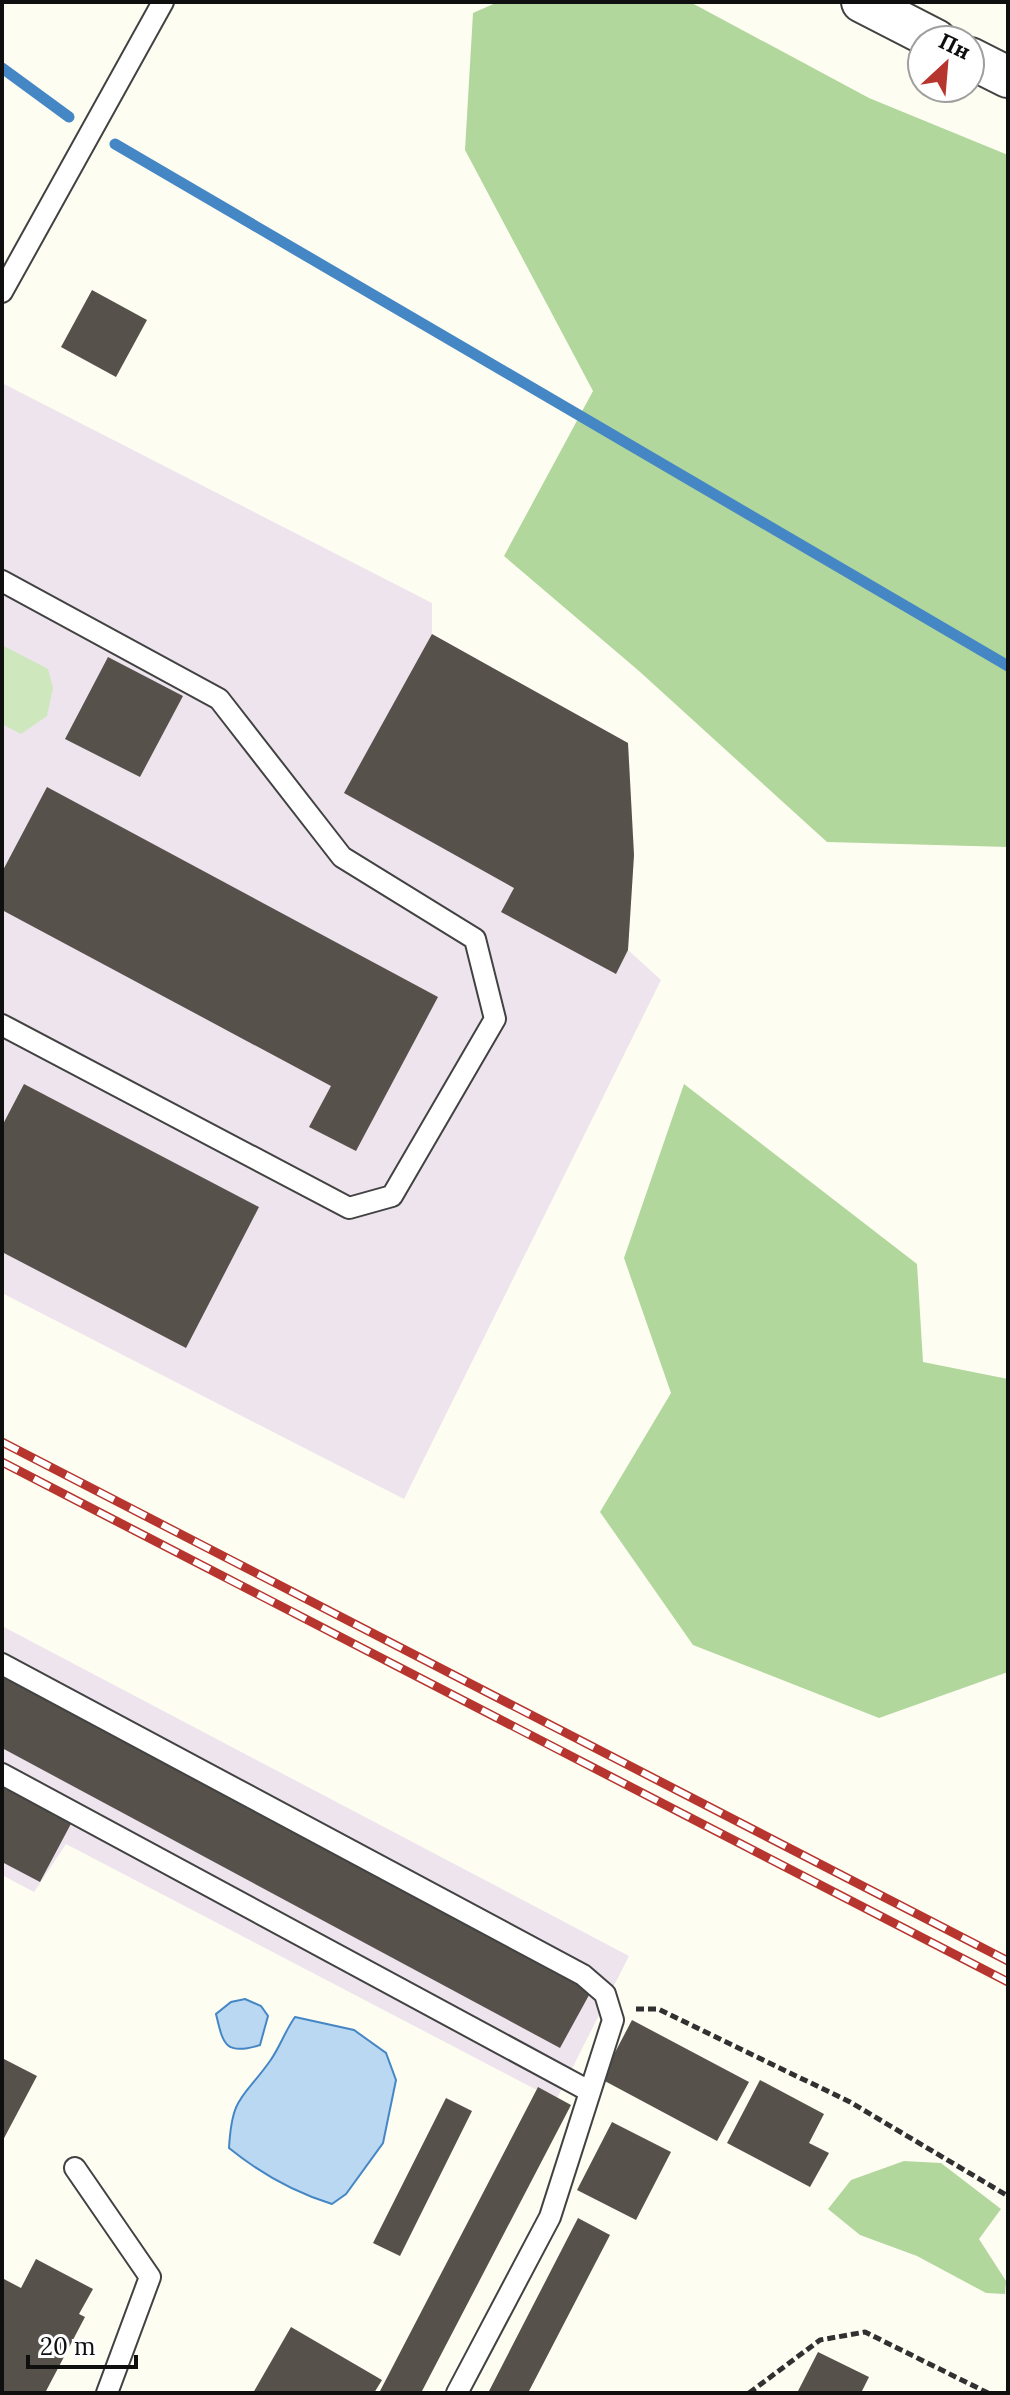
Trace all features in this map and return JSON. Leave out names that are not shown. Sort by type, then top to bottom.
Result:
[{"type":"street","points":[[862,2],[906,25]]},
{"type":"street","points":[[986,66],[1008,77]]},
{"type":"lane","points":[[2,292],[163,2]]},
{"type":"lane","points":[[2,581],[219,699],[342,857],[475,939],[495,1019],[392,1196],[349,1208],[2,1025]]},
{"type":"lane","points":[[2,1664],[583,1975],[605,1994],[613,2020],[550,2217],[457,2393]]},
{"type":"lane","points":[[2,1774],[589,2091]]},
{"type":"lane","points":[[75,2168],[150,2277],[107,2393]]},
{"type":"path","points":[[609,2009],[658,2009],[850,2102],[1008,2196]]},
{"type":"path","points":[[749,2393],[820,2340],[865,2332],[988,2393]]},
{"type":"shaded area","points":[[2,383],[432,603],[432,634],[628,743],[634,855],[628,950],[661,980],[404,1499],[2,1293]]},
{"type":"shaded area","points":[[2,1626],[629,1956],[556,2100],[66,1844],[34,1892],[2,1875]]},
{"type":"green space","points":[[498,2],[690,2],[869,98],[1008,155],[1008,847],[827,842],[639,671],[504,556],[593,391],[465,150],[473,13]]},
{"type":"green space","points":[[2,645],[48,669],[53,688],[47,716],[21,734],[2,724]]},
{"type":"green space","points":[[684,1084],[917,1264],[923,1362],[1008,1379],[1008,1672],[879,1718],[693,1645],[600,1512],[671,1393],[624,1258]]},
{"type":"green space","points":[[904,2161],[941,2163],[1001,2209],[979,2239],[1006,2281],[1005,2294],[986,2293],[917,2256],[860,2235],[828,2209],[851,2180]]},
{"type":"water","points":[[245,1999],[261,2006],[268,2016],[260,2045],[233,2048],[224,2040],[216,2014],[231,2002]]},
{"type":"water","points":[[295,2017],[354,2030],[386,2053],[396,2080],[383,2143],[346,2194],[332,2204],[278,2181],[229,2148],[233,2117],[240,2099],[274,2056]]},
{"type":"building","points":[[92,290],[147,320],[116,377],[61,347]]},
{"type":"building","points":[[432,634],[628,743],[634,855],[628,950],[616,974],[501,912],[514,888],[344,793]]},
{"type":"building","points":[[108,657],[183,696],[140,777],[65,739]]},
{"type":"building","points":[[47,787],[438,997],[356,1151],[309,1127],[331,1086],[2,910],[2,872]]},
{"type":"building","points":[[24,1084],[259,1207],[186,1348],[2,1252],[2,1126]]},
{"type":"building","points":[[2,1668],[594,1986],[560,2048],[2,1748]]},
{"type":"building","points":[[2,1782],[73,1820],[40,1882],[2,1862]]},
{"type":"building","points":[[632,2020],[749,2082],[717,2141],[601,2079]]},
{"type":"building","points":[[2,2058],[37,2076],[2,2142]]},
{"type":"building","points":[[760,2080],[824,2114],[809,2143],[829,2153],[810,2187],[727,2143]]},
{"type":"building","points":[[538,2087],[571,2105],[421,2393],[379,2393]]},
{"type":"building","points":[[446,2098],[472,2111],[400,2256],[373,2243]]},
{"type":"building","points":[[612,2122],[671,2152],[636,2220],[577,2190]]},
{"type":"building","points":[[578,2218],[610,2235],[528,2393],[488,2393]]},
{"type":"building","points":[[36,2259],[93,2289],[79,2314],[85,2317],[45,2393],[9,2393],[2,2390],[2,2278],[21,2288]]},
{"type":"building","points":[[291,2327],[382,2380],[374,2393],[253,2393]]},
{"type":"building","points":[[818,2352],[869,2377],[861,2393],[797,2393]]},
{"type":"waterway","points":[[2,68],[69,117]]},
{"type":"waterway","points":[[115,144],[1008,666]]},
{"type":"railway","points":[[2,1442],[1008,1961]]},
{"type":"railway","points":[[2,1462],[1008,1982]]}]
